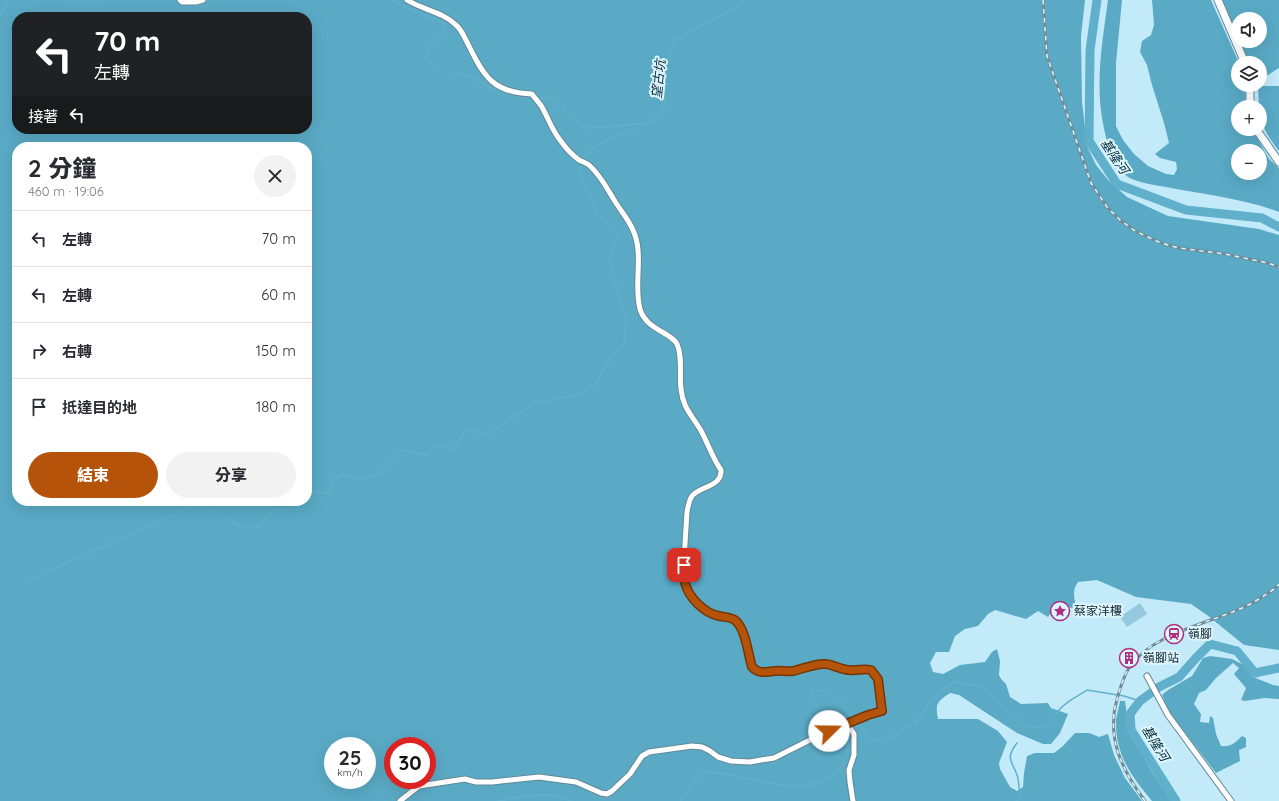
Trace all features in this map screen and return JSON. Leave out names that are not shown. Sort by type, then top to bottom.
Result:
[{"type":"main road","points":[[1218,0],[1242,56]]},
{"type":"main road","points":[[1261,136],[1279,162]]},
{"type":"street","points":[[180,0],[182,2],[196,2],[203,0]]},
{"type":"street","points":[[400,801],[418,786],[465,779],[476,782],[492,782],[538,777],[576,782],[601,793],[607,794],[630,774],[642,756],[649,752],[692,746],[702,747],[718,757],[731,761],[750,762],[774,758],[836,728],[882,711],[878,679],[871,670],[863,668],[857,671],[848,670],[826,664],[791,671],[764,673],[755,671],[752,667],[741,627],[734,620],[705,610],[689,593],[685,584],[684,574],[687,512],[689,502],[692,496],[699,490],[714,483],[720,477],[721,470],[684,403],[681,389],[679,351],[676,342],[651,325],[640,310],[638,295],[638,252],[636,237],[632,228],[610,193],[605,182],[588,164],[578,159],[561,141],[552,130],[542,108],[532,94],[509,91],[500,88],[491,81],[478,64],[458,26],[449,18],[415,5],[407,0]]},
{"type":"street","points":[[1147,676],[1159,700],[1184,738],[1231,801]]},
{"type":"street","points":[[847,724],[854,734],[854,755],[849,770],[853,801]]},
{"type":"shaded area","points":[[0,0],[1085,0],[1081,36],[1082,102],[1087,146],[1096,165],[1109,181],[1127,197],[1168,216],[1259,229],[1279,235],[1279,650],[1244,645],[1191,604],[1136,597],[1097,580],[1078,582],[1074,591],[1076,606],[1071,608],[1062,601],[1057,603],[1048,617],[1038,611],[1026,619],[995,610],[988,614],[978,626],[965,629],[955,636],[949,652],[936,652],[930,663],[933,672],[943,674],[960,665],[985,662],[992,652],[997,649],[1000,661],[999,675],[1006,684],[1010,697],[1021,704],[1048,703],[1051,708],[1068,714],[1060,733],[1051,744],[1043,744],[1017,733],[959,695],[950,693],[938,703],[938,719],[978,719],[998,731],[1007,742],[999,763],[1000,769],[1010,787],[1017,791],[1023,787],[1027,756],[1035,753],[1054,753],[1075,733],[1089,733],[1099,737],[1108,734],[1114,755],[1125,778],[1142,801],[0,801]]},
{"type":"shaded area","points":[[1108,0],[1122,0],[1116,63],[1116,126],[1123,140],[1134,154],[1148,166],[1166,174],[1174,175],[1177,169],[1176,162],[1160,158],[1155,154],[1169,143],[1147,65],[1140,52],[1142,41],[1151,35],[1154,25],[1152,0],[1211,0],[1231,48],[1236,56],[1231,56],[1231,92],[1245,92],[1246,100],[1231,100],[1231,136],[1256,136],[1260,144],[1231,144],[1231,180],[1267,180],[1267,155],[1279,168],[1279,212],[1238,200],[1152,185],[1132,179],[1120,171],[1113,158],[1103,126],[1100,90],[1101,55]]},
{"type":"shaded area","points":[[1221,0],[1279,0],[1279,68],[1267,76],[1267,56],[1244,56],[1241,48],[1267,48],[1267,12],[1231,12],[1231,24]]},
{"type":"shaded area","points":[[1267,86],[1279,86],[1279,151],[1267,134],[1267,100],[1259,100],[1258,92],[1267,92]]},
{"type":"shaded area","points":[[1140,603],[1147,614],[1127,627],[1120,617]]},
{"type":"shaded area","points":[[1210,656],[1232,659],[1244,665],[1253,677],[1279,686],[1279,699],[1264,698],[1245,701],[1241,700],[1246,688],[1234,674],[1239,668],[1233,663],[1216,678],[1206,690],[1199,693],[1194,704],[1201,714],[1200,722],[1209,723],[1210,716],[1213,718],[1216,734],[1221,746],[1233,744],[1242,736],[1246,738],[1246,747],[1239,750],[1240,761],[1216,773],[1169,712],[1162,695],[1192,676],[1203,658]]},
{"type":"shaded area","points":[[1120,701],[1125,701],[1129,732],[1152,772],[1172,801],[1152,801],[1137,783],[1126,764],[1121,754],[1116,732],[1116,720]]},
{"type":"waterway","name":"望古坑","points":[[0,15],[10,0]]},
{"type":"waterway","name":"望古坑","points":[[70,0],[91,3],[100,0]]},
{"type":"waterway","name":"望古坑","points":[[392,0],[446,24],[442,34],[431,44],[427,53],[427,59],[435,67],[442,69]]},
{"type":"waterway","name":"望古坑","points":[[541,98],[551,98],[583,128],[611,127],[651,122],[664,109],[667,61],[675,40],[744,3],[744,0]]},
{"type":"waterway","name":"基隆河","points":[[1097,0],[1090,50],[1089,141],[1117,184],[1186,210],[1262,218],[1279,227]]},
{"type":"waterway","name":"望古坑","points":[[452,72],[474,78],[496,91],[519,97],[531,97]]},
{"type":"waterway","points":[[585,158],[596,146],[604,141],[648,124]]},
{"type":"waterway","points":[[312,492],[328,493],[334,479],[342,474],[362,480],[380,472],[403,450],[428,455],[436,444],[452,450],[467,429],[487,435],[535,403],[579,394],[596,383],[611,358],[624,345],[626,318],[609,262],[618,236],[597,214],[579,170],[580,167]]},
{"type":"waterway","points":[[29,580],[193,506]]},
{"type":"waterway","points":[[204,506],[244,528],[259,527],[273,510],[297,510],[299,506]]},
{"type":"waterway","name":"基隆河","points":[[1176,801],[1131,730],[1130,714],[1140,701],[1159,687],[1179,677],[1210,644],[1237,651],[1255,673],[1279,668]]},
{"type":"waterway","points":[[857,722],[870,739],[881,740],[893,736],[917,721],[933,698],[942,689],[954,682],[980,686],[1026,727],[1033,728],[1047,724],[1060,709],[1087,690],[1124,696],[1140,701]]},
{"type":"waterway","points":[[838,725],[816,705],[811,695],[812,690],[828,692],[844,705],[854,719]]},
{"type":"waterway","points":[[681,801],[701,771],[727,774],[789,786],[800,786],[824,780],[836,772],[842,766],[844,761],[847,750],[847,742],[840,728]]},
{"type":"waterway","points":[[1016,801],[1020,797],[1018,778],[1010,757],[1017,743]]},
{"type":"waterway","points":[[497,801],[534,795],[553,796],[571,801]]},
{"type":"railway","points":[[1043,0],[1047,56],[1091,183],[1107,207],[1120,220],[1135,231],[1161,243],[1179,248],[1225,254],[1268,263],[1279,267]]},
{"type":"railway","points":[[1145,801],[1123,765],[1115,740],[1114,713],[1117,699],[1125,675],[1129,668],[1140,655],[1170,636],[1254,602],[1279,584]]},
{"type":"place","name":"蔡家洋樓","points":[[1060,611]]},
{"type":"place","name":"嶺腳","points":[[1174,634]]},
{"type":"place","name":"嶺腳站","points":[[1129,658]]},
{"type":"route","points":[[684,565],[685,584],[689,593],[696,601],[709,613],[734,620],[741,627],[752,667],[755,671],[764,673],[791,671],[826,664],[848,670],[857,671],[863,668],[871,670],[878,679],[882,711],[868,715],[829,731]]}]
